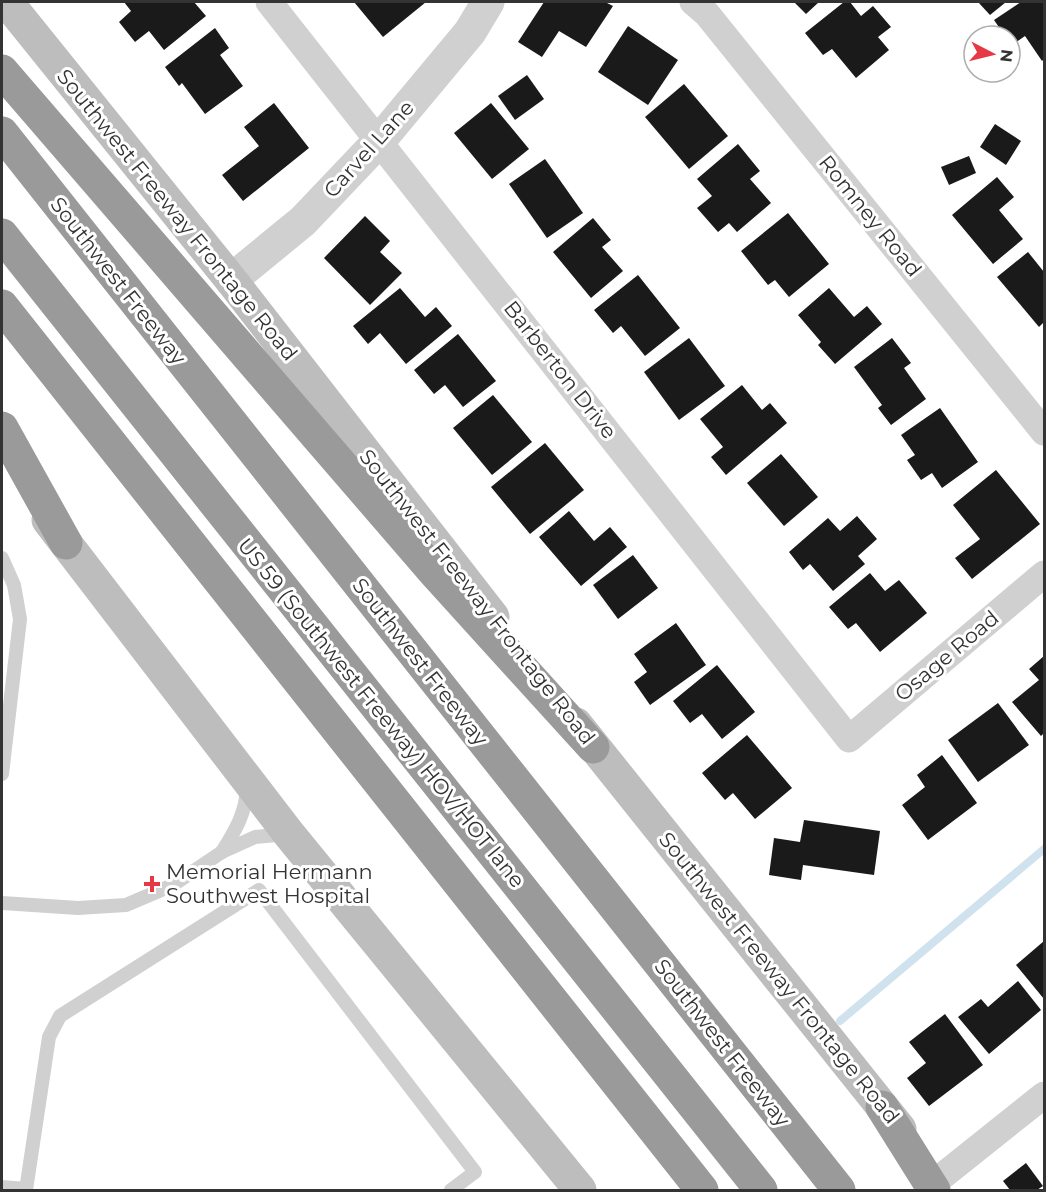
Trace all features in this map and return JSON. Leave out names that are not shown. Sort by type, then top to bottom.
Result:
[{"type":"highway","points":[[2,70],[435,573],[593,747]]},
{"type":"highway","name":"Southwest Freeway","points":[[2,133],[838,1191]]},
{"type":"highway","name":"US 59 (Southwest Freeway) HOV/HOT lane","points":[[2,235],[761,1191]]},
{"type":"highway","points":[[2,306],[702,1191]]},
{"type":"highway","points":[[2,428],[66,543]]},
{"type":"highway","points":[[882,1107],[941,1186]]},
{"type":"main road","name":"Southwest Freeway Frontage Road","points":[[7,2],[231,280],[593,747],[882,1107]]},
{"type":"main road","points":[[2,459],[289,834],[580,1191]]},
{"type":"street","name":"Barberton Drive","points":[[269,2],[849,738]]},
{"type":"street","name":"Carvel Lane","points":[[231,280],[303,221],[380,140],[470,32],[488,2]]},
{"type":"street","name":"Romney Road","points":[[693,2],[707,14],[1044,432]]},
{"type":"street","name":"Osage Road","points":[[849,738],[1044,574]]},
{"type":"street","points":[[941,1186],[1044,1095]]},
{"type":"lane","points":[[2,558],[14,585],[20,619],[2,774]]},
{"type":"lane","points":[[222,852],[238,827],[246,804],[247,779]]},
{"type":"lane","points":[[2,903],[78,908],[126,905],[173,885],[222,852],[255,837],[289,834]]},
{"type":"lane","points":[[2,1187],[26,1190],[49,1037],[60,1016],[259,890],[475,1172],[451,1191]]},
{"type":"building","points":[[124,2],[194,2],[206,16],[164,50],[149,31],[135,42],[119,22],[131,11]]},
{"type":"building","points":[[354,2],[426,2],[383,37]]},
{"type":"building","points":[[544,2],[605,2],[613,6],[586,47],[559,31],[542,57],[518,42]]},
{"type":"building","points":[[794,2],[819,2],[806,14]]},
{"type":"building","points":[[844,2],[850,2],[861,16],[873,6],[891,27],[878,37],[889,50],[856,78],[832,49],[823,55],[805,33]]},
{"type":"building","points":[[978,2],[1006,2],[990,15]]},
{"type":"building","points":[[1021,2],[1044,2],[1044,59],[1042,61],[1025,36],[1022,38],[1022,24],[997,24],[994,20]]},
{"type":"building","points":[[628,26],[678,60],[648,105],[598,72]]},
{"type":"building","points":[[215,28],[229,48],[220,55],[243,86],[205,114],[182,83],[179,86],[165,67]]},
{"type":"building","points":[[527,75],[544,99],[515,120],[498,96]]},
{"type":"building","points":[[684,84],[728,136],[689,169],[645,117]]},
{"type":"building","points":[[274,103],[309,148],[243,201],[222,175],[259,146],[244,127]]},
{"type":"building","points":[[491,103],[529,149],[492,179],[454,133]]},
{"type":"building","points":[[995,124],[1021,141],[1006,165],[980,147]]},
{"type":"building","points":[[738,144],[760,171],[750,179],[771,203],[737,232],[729,223],[718,232],[697,208],[712,196],[697,179]]},
{"type":"building","points":[[969,156],[976,173],[949,185],[941,167]]},
{"type":"building","points":[[545,159],[583,213],[547,238],[509,184]]},
{"type":"building","points":[[997,177],[1014,197],[999,210],[1023,239],[993,264],[952,215]]},
{"type":"building","points":[[788,213],[829,264],[789,297],[775,280],[768,285],[741,251]]},
{"type":"building","points":[[365,216],[390,241],[380,252],[402,273],[370,305],[324,258]]},
{"type":"building","points":[[593,218],[611,240],[602,247],[623,271],[591,298],[553,252]]},
{"type":"building","points":[[1028,252],[1044,272],[1044,322],[1039,327],[997,277]]},
{"type":"building","points":[[638,275],[680,328],[645,356],[621,326],[613,333],[594,310]]},
{"type":"building","points":[[400,288],[425,317],[436,307],[452,326],[406,364],[380,333],[368,344],[353,326]]},
{"type":"building","points":[[829,288],[854,317],[867,306],[882,324],[835,364],[818,345],[821,342],[798,315]]},
{"type":"building","points":[[458,334],[496,381],[463,407],[445,385],[434,394],[414,370]]},
{"type":"building","points":[[689,338],[725,386],[679,420],[644,372]]},
{"type":"building","points":[[892,338],[911,363],[904,368],[926,399],[891,425],[878,408],[882,405],[854,367]]},
{"type":"building","points":[[742,385],[762,410],[770,403],[787,423],[726,475],[711,457],[723,447],[700,419]]},
{"type":"building","points":[[493,395],[532,442],[492,475],[453,428]]},
{"type":"building","points":[[940,408],[978,462],[942,488],[932,473],[921,480],[907,460],[915,455],[901,435]]},
{"type":"building","points":[[545,443],[584,490],[530,534],[491,487]]},
{"type":"building","points":[[781,454],[818,497],[784,526],[747,483]]},
{"type":"building","points":[[996,470],[1040,524],[972,579],[955,558],[980,539],[953,505]]},
{"type":"building","points":[[569,511],[594,541],[610,527],[627,547],[581,586],[539,537]]},
{"type":"building","points":[[857,516],[877,539],[858,556],[865,564],[833,591],[810,564],[803,570],[789,552],[828,518],[840,531]]},
{"type":"building","points":[[633,555],[658,588],[618,619],[593,585]]},
{"type":"building","points":[[870,573],[885,591],[899,580],[927,613],[880,652],[856,623],[848,629],[829,607]]},
{"type":"building","points":[[676,623],[706,665],[650,705],[634,682],[647,672],[634,654]]},
{"type":"building","points":[[1044,656],[1044,733],[1041,736],[1012,702],[1039,680],[1029,669]]},
{"type":"building","points":[[717,665],[755,712],[722,739],[702,714],[690,723],[673,701]]},
{"type":"building","points":[[998,703],[1029,745],[978,782],[948,740]]},
{"type":"building","points":[[747,735],[792,788],[755,819],[733,793],[725,800],[702,773]]},
{"type":"building","points":[[942,755],[977,803],[928,840],[902,805],[925,787],[917,775]]},
{"type":"building","points":[[804,820],[880,831],[874,875],[803,865],[801,880],[769,875],[774,838],[800,842]]},
{"type":"building","points":[[1044,941],[1044,999],[1016,965]]},
{"type":"building","points":[[1018,981],[1041,1010],[989,1054],[958,1017],[981,999],[988,1007]]},
{"type":"building","points":[[945,1014],[983,1065],[929,1106],[907,1078],[926,1063],[909,1042]]},
{"type":"building","points":[[1026,1163],[1043,1186],[1037,1190],[1010,1190],[1003,1181]]},
{"type":"waterway","points":[[840,1021],[1044,849]]},
{"type":"place","name":"Memorial Hermann Southwest Hospital","points":[[152,884]]}]
